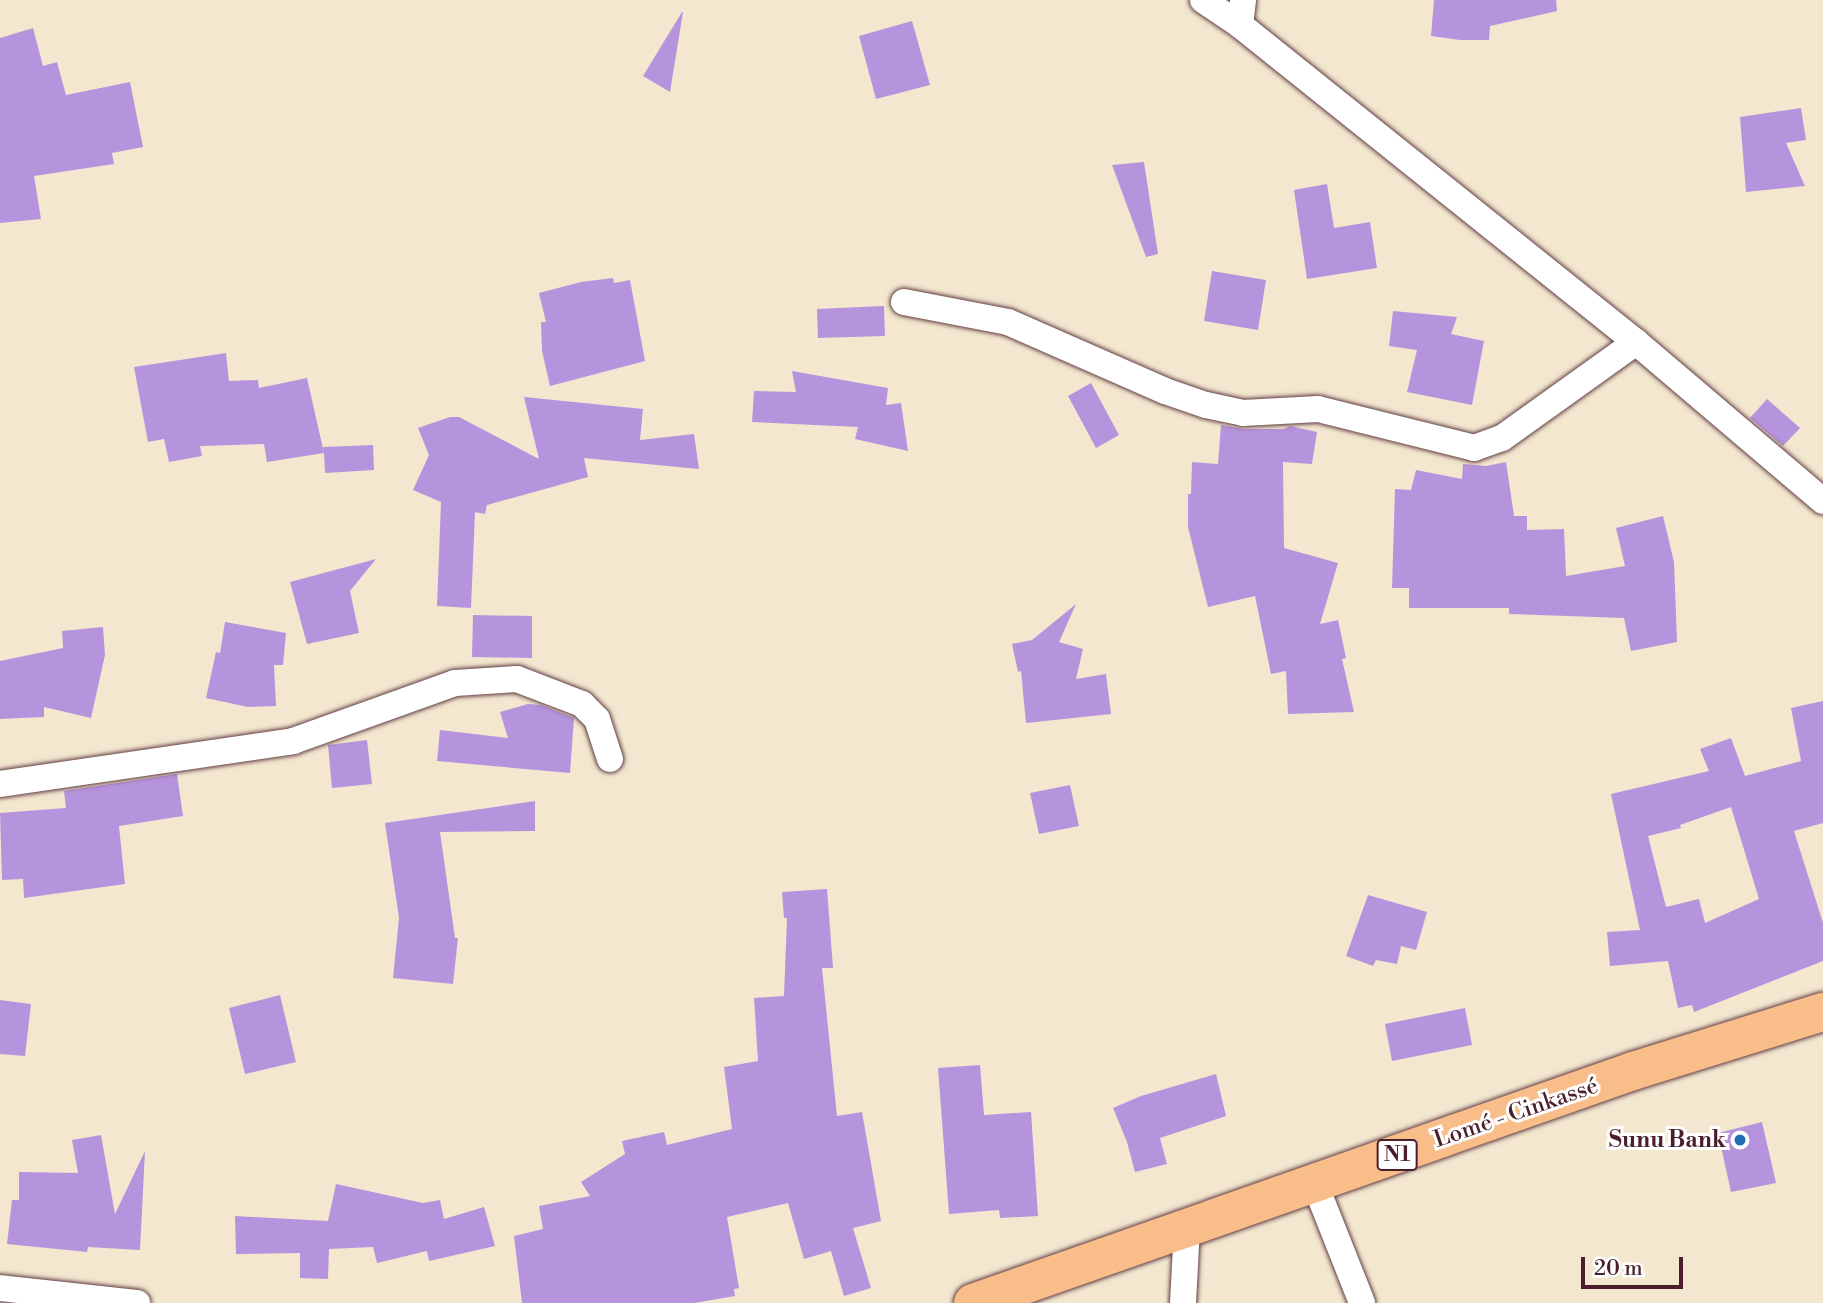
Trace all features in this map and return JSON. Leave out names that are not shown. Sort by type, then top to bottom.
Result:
[{"type":"highway","name":"Lomé - Cinkassé","points":[[973,1303],[1633,1071],[1823,1012]]},
{"type":"street","points":[[1203,0],[1242,13],[1823,501]]},
{"type":"street","points":[[904,302],[1008,322],[1165,391],[1206,405],[1243,413],[1318,409],[1474,448],[1502,438],[1636,342]]},
{"type":"street","points":[[0,784],[293,741],[455,683],[517,679],[582,704],[597,719],[610,760]]},
{"type":"street","points":[[1315,1184],[1362,1303]]},
{"type":"street","points":[[1183,1303],[1187,1227]]},
{"type":"street","points":[[0,1288],[137,1303]]},
{"type":"building","points":[[1434,0],[1556,0],[1557,11],[1490,26],[1489,40],[1460,40],[1431,36]]},
{"type":"building","points":[[683,12],[670,92],[643,76]]},
{"type":"building","points":[[912,21],[930,85],[876,99],[859,36]]},
{"type":"building","points":[[33,28],[43,66],[57,62],[66,95],[130,82],[143,147],[112,153],[114,164],[34,176],[41,219],[0,223],[0,38]]},
{"type":"building","points":[[1801,108],[1806,140],[1786,143],[1805,186],[1746,192],[1740,117]]},
{"type":"building","points":[[1144,162],[1158,254],[1146,257],[1112,165]]},
{"type":"building","points":[[1327,184],[1334,228],[1370,222],[1377,268],[1307,279],[1294,190]]},
{"type":"building","points":[[1212,271],[1266,280],[1258,330],[1204,321]]},
{"type":"building","points":[[613,278],[614,283],[630,280],[645,361],[550,386],[542,351],[541,322],[546,322],[539,293],[581,282]]},
{"type":"building","points":[[884,306],[885,336],[818,338],[817,309]]},
{"type":"building","points":[[1393,311],[1457,317],[1451,334],[1484,341],[1472,405],[1407,392],[1417,350],[1389,346]]},
{"type":"building","points":[[226,353],[229,381],[258,380],[259,388],[307,378],[324,453],[267,462],[264,444],[200,446],[202,456],[169,462],[164,439],[148,442],[134,367]]},
{"type":"building","points":[[792,371],[888,388],[886,405],[901,403],[908,451],[855,439],[858,427],[752,422],[754,391],[796,392]]},
{"type":"building","points":[[1091,383],[1119,435],[1096,448],[1068,396]]},
{"type":"building","points":[[524,397],[643,409],[640,440],[694,434],[699,469],[584,458],[588,477],[487,505],[485,514],[475,512],[471,608],[437,606],[441,502],[413,490],[429,455],[418,428],[450,417],[459,417],[539,459]]},
{"type":"building","points":[[1767,399],[1800,428],[1783,446],[1750,418]]},
{"type":"building","points":[[1221,425],[1244,429],[1284,429],[1290,426],[1317,432],[1312,464],[1283,462],[1284,548],[1338,563],[1320,624],[1338,620],[1346,658],[1342,659],[1354,712],[1288,714],[1286,671],[1271,674],[1255,596],[1208,607],[1188,527],[1188,494],[1191,494],[1192,462],[1218,464]]},
{"type":"building","points":[[373,445],[374,470],[325,473],[323,447]]},
{"type":"building","points":[[1506,462],[1514,516],[1527,516],[1527,530],[1564,529],[1566,576],[1625,566],[1616,528],[1663,516],[1674,562],[1677,642],[1631,651],[1624,618],[1509,614],[1509,608],[1409,608],[1409,588],[1392,588],[1395,489],[1411,490],[1416,470],[1462,479],[1463,464],[1486,466]]},
{"type":"building","points":[[376,559],[350,591],[359,633],[307,644],[290,582]]},
{"type":"building","points":[[1076,604],[1059,642],[1083,649],[1076,679],[1106,674],[1111,714],[1026,723],[1021,671],[1018,672],[1012,644],[1032,640]]},
{"type":"building","points":[[473,615],[532,616],[532,658],[472,657]]},
{"type":"building","points":[[225,622],[286,633],[283,665],[274,665],[276,706],[248,707],[206,698],[216,652],[220,653]]},
{"type":"building","points":[[103,627],[105,655],[91,718],[44,707],[44,717],[0,719],[0,661],[63,648],[62,631]]},
{"type":"building","points":[[1823,701],[1823,823],[1794,831],[1823,923],[1823,961],[1694,1012],[1692,1005],[1678,1008],[1668,961],[1610,966],[1607,932],[1640,930],[1611,794],[1709,771],[1700,749],[1731,738],[1745,776],[1801,761],[1791,708]],"holes":[[[1731,807],[1759,899],[1705,923],[1699,899],[1666,907],[1648,836],[1681,828],[1680,825]]]},
{"type":"building","points":[[528,704],[541,705],[574,718],[570,773],[437,761],[440,730],[508,738],[500,712]]},
{"type":"building","points":[[367,740],[372,784],[332,788],[328,745]]},
{"type":"building","points":[[177,774],[183,816],[119,826],[125,884],[24,898],[23,879],[2,880],[0,813],[66,808],[64,791]]},
{"type":"building","points":[[1070,785],[1079,826],[1039,834],[1030,793]]},
{"type":"building","points":[[535,801],[535,831],[440,832],[455,938],[458,938],[453,984],[393,978],[399,918],[385,823]]},
{"type":"building","points":[[827,889],[833,968],[822,968],[837,1116],[862,1112],[881,1221],[853,1228],[871,1288],[844,1296],[831,1251],[804,1259],[788,1203],[727,1217],[739,1288],[734,1289],[735,1296],[694,1303],[522,1303],[514,1236],[543,1229],[539,1206],[590,1196],[581,1182],[625,1154],[622,1141],[664,1132],[667,1145],[732,1129],[724,1067],[758,1061],[754,998],[784,996],[787,918],[784,918],[782,892]]},
{"type":"building","points":[[1368,895],[1427,912],[1416,950],[1401,946],[1397,964],[1376,960],[1373,966],[1346,956]]},
{"type":"building","points":[[280,995],[296,1062],[245,1074],[229,1008]]},
{"type":"building","points":[[0,1000],[31,1004],[25,1056],[0,1054]]},
{"type":"building","points":[[1465,1008],[1472,1045],[1392,1061],[1385,1024]]},
{"type":"building","points":[[980,1065],[984,1115],[1031,1112],[1038,1216],[1000,1218],[999,1210],[949,1214],[938,1068]]},
{"type":"building","points":[[1216,1074],[1226,1116],[1160,1138],[1167,1164],[1135,1172],[1127,1142],[1113,1108],[1141,1096]]},
{"type":"building","points":[[1762,1122],[1776,1183],[1731,1192],[1718,1133]]},
{"type":"building","points":[[101,1135],[115,1214],[145,1151],[140,1250],[88,1247],[87,1252],[7,1244],[12,1200],[19,1200],[19,1172],[78,1173],[72,1140]]},
{"type":"building","points":[[336,1184],[423,1203],[440,1200],[444,1219],[484,1207],[495,1246],[429,1261],[427,1251],[377,1263],[373,1247],[329,1249],[328,1279],[300,1278],[300,1253],[236,1254],[235,1216],[328,1221]]},
{"type":"place","name":"Sunu Bank","points":[[1740,1140]]}]
